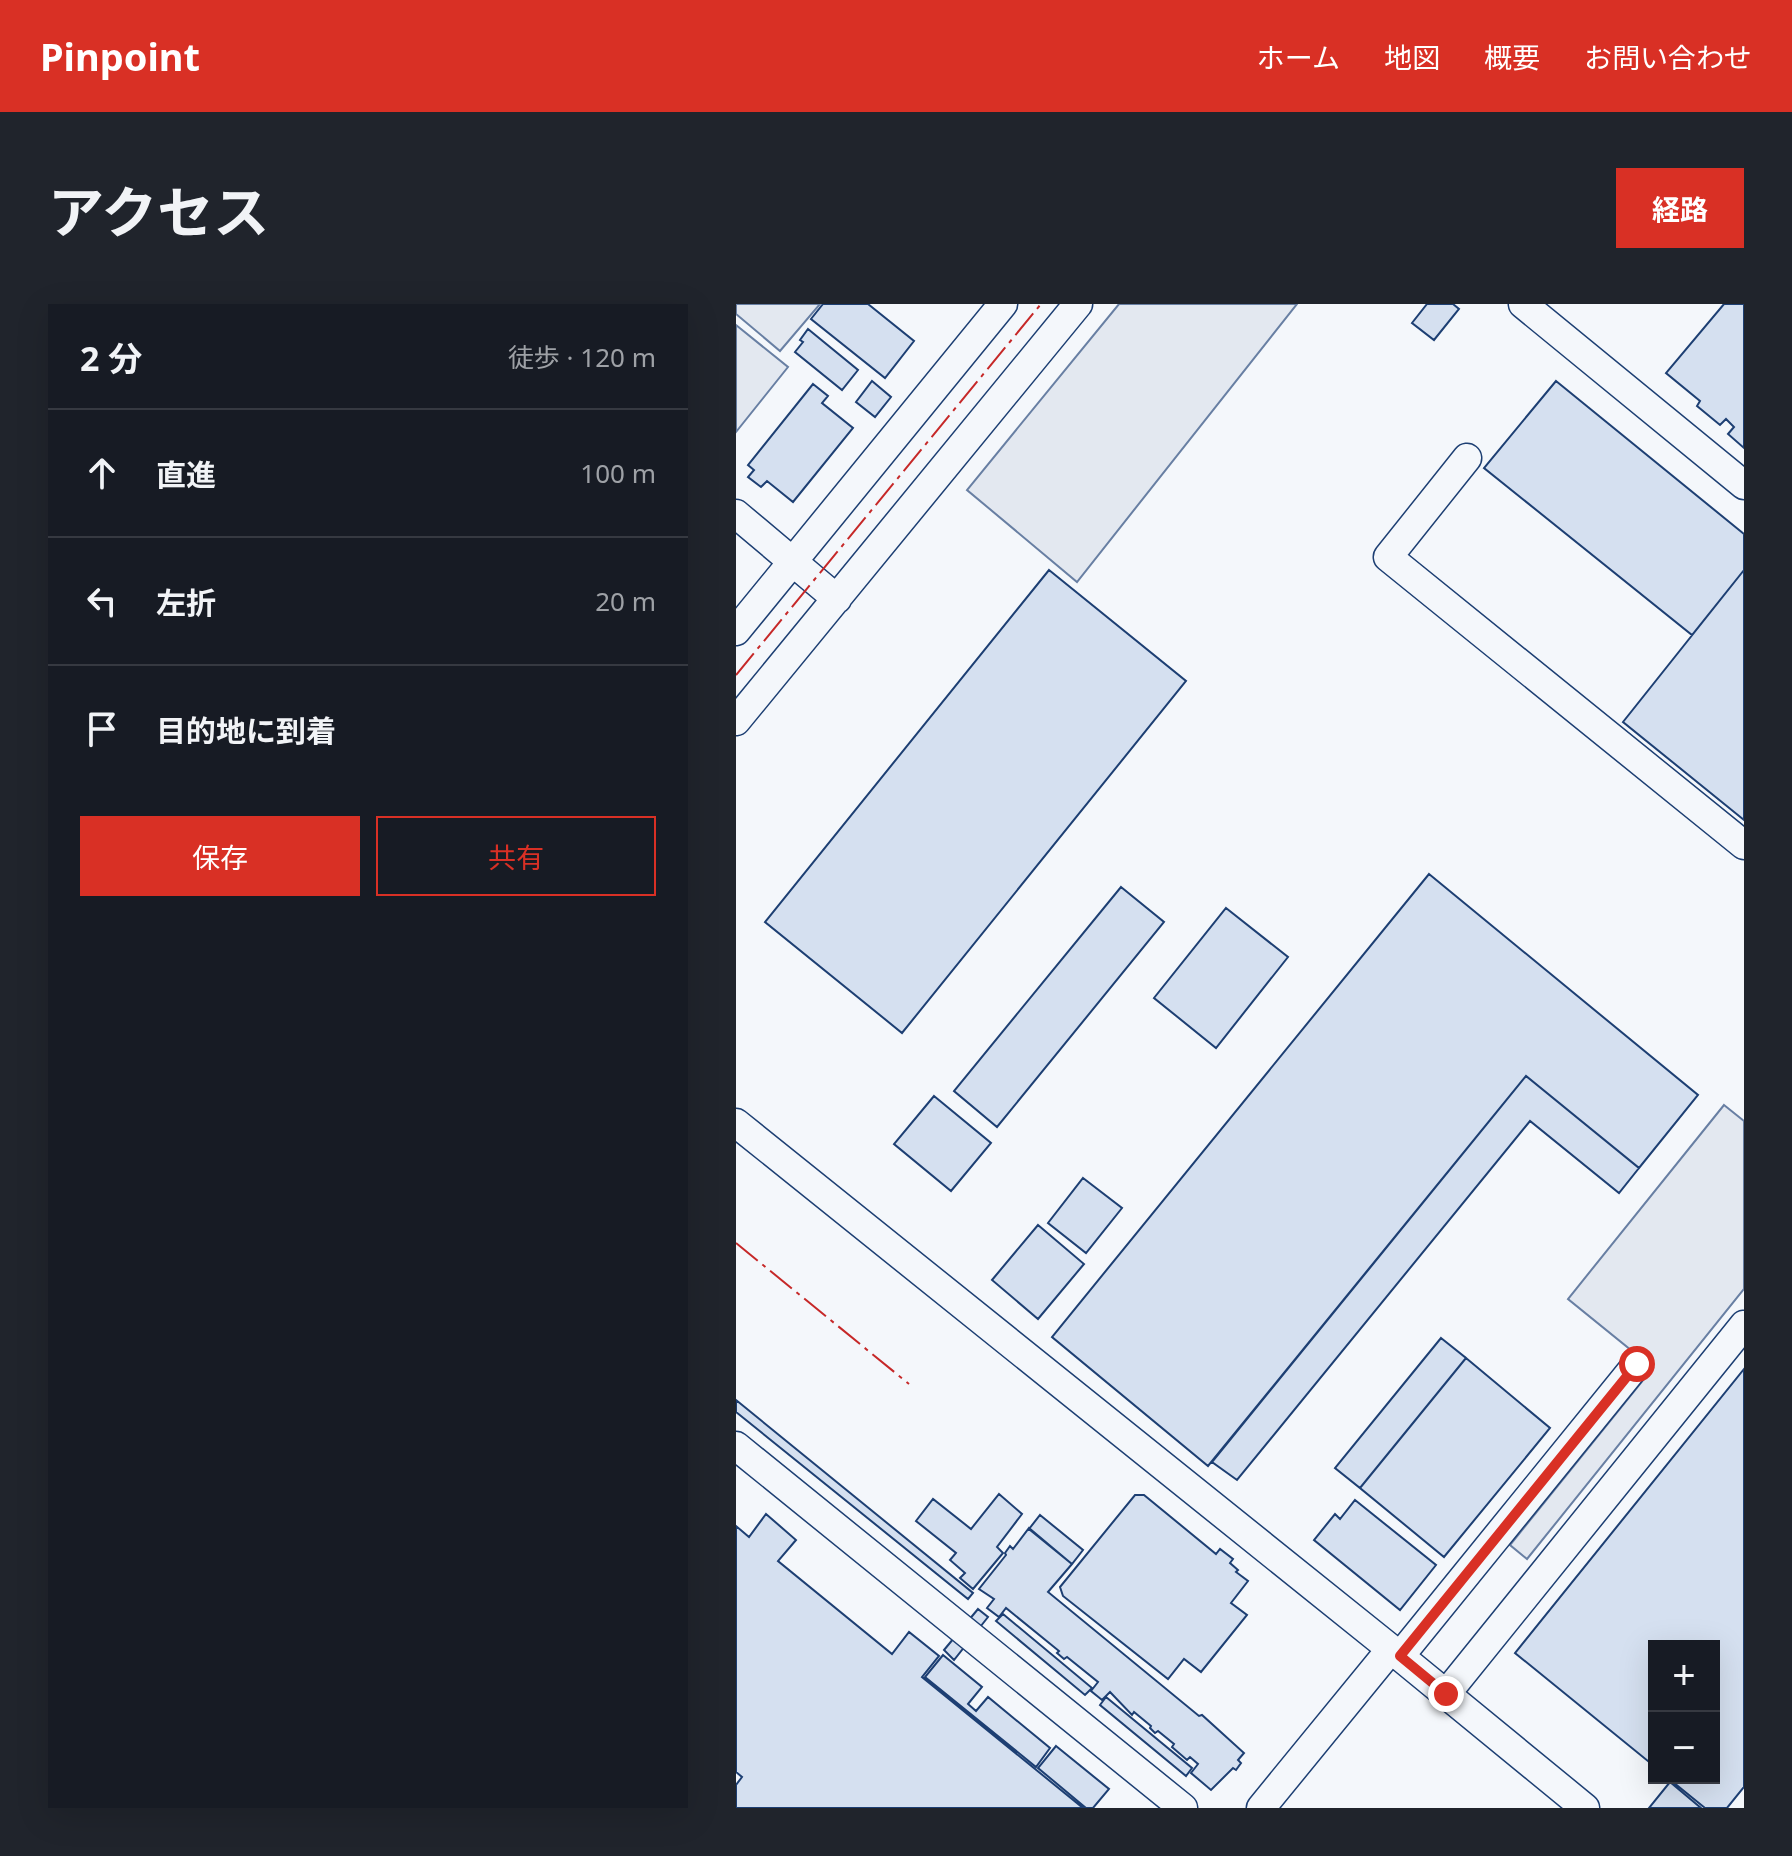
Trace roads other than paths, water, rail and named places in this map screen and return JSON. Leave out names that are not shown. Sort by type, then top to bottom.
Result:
[{"type":"street","points":[[736,631],[1003,304]]},
{"type":"street","points":[[736,721],[1078,304]]},
{"type":"street","points":[[1523,304],[1744,485]]},
{"type":"street","points":[[1467,458],[1388,557],[1744,845]]},
{"type":"street","points":[[736,514],[837,599]]},
{"type":"street","points":[[736,1123],[1585,1808]]},
{"type":"street","points":[[1446,1694],[1744,1325]]},
{"type":"street","points":[[1261,1808],[1396,1653],[1637,1364]]},
{"type":"street","points":[[736,1446],[1183,1808]]}]
